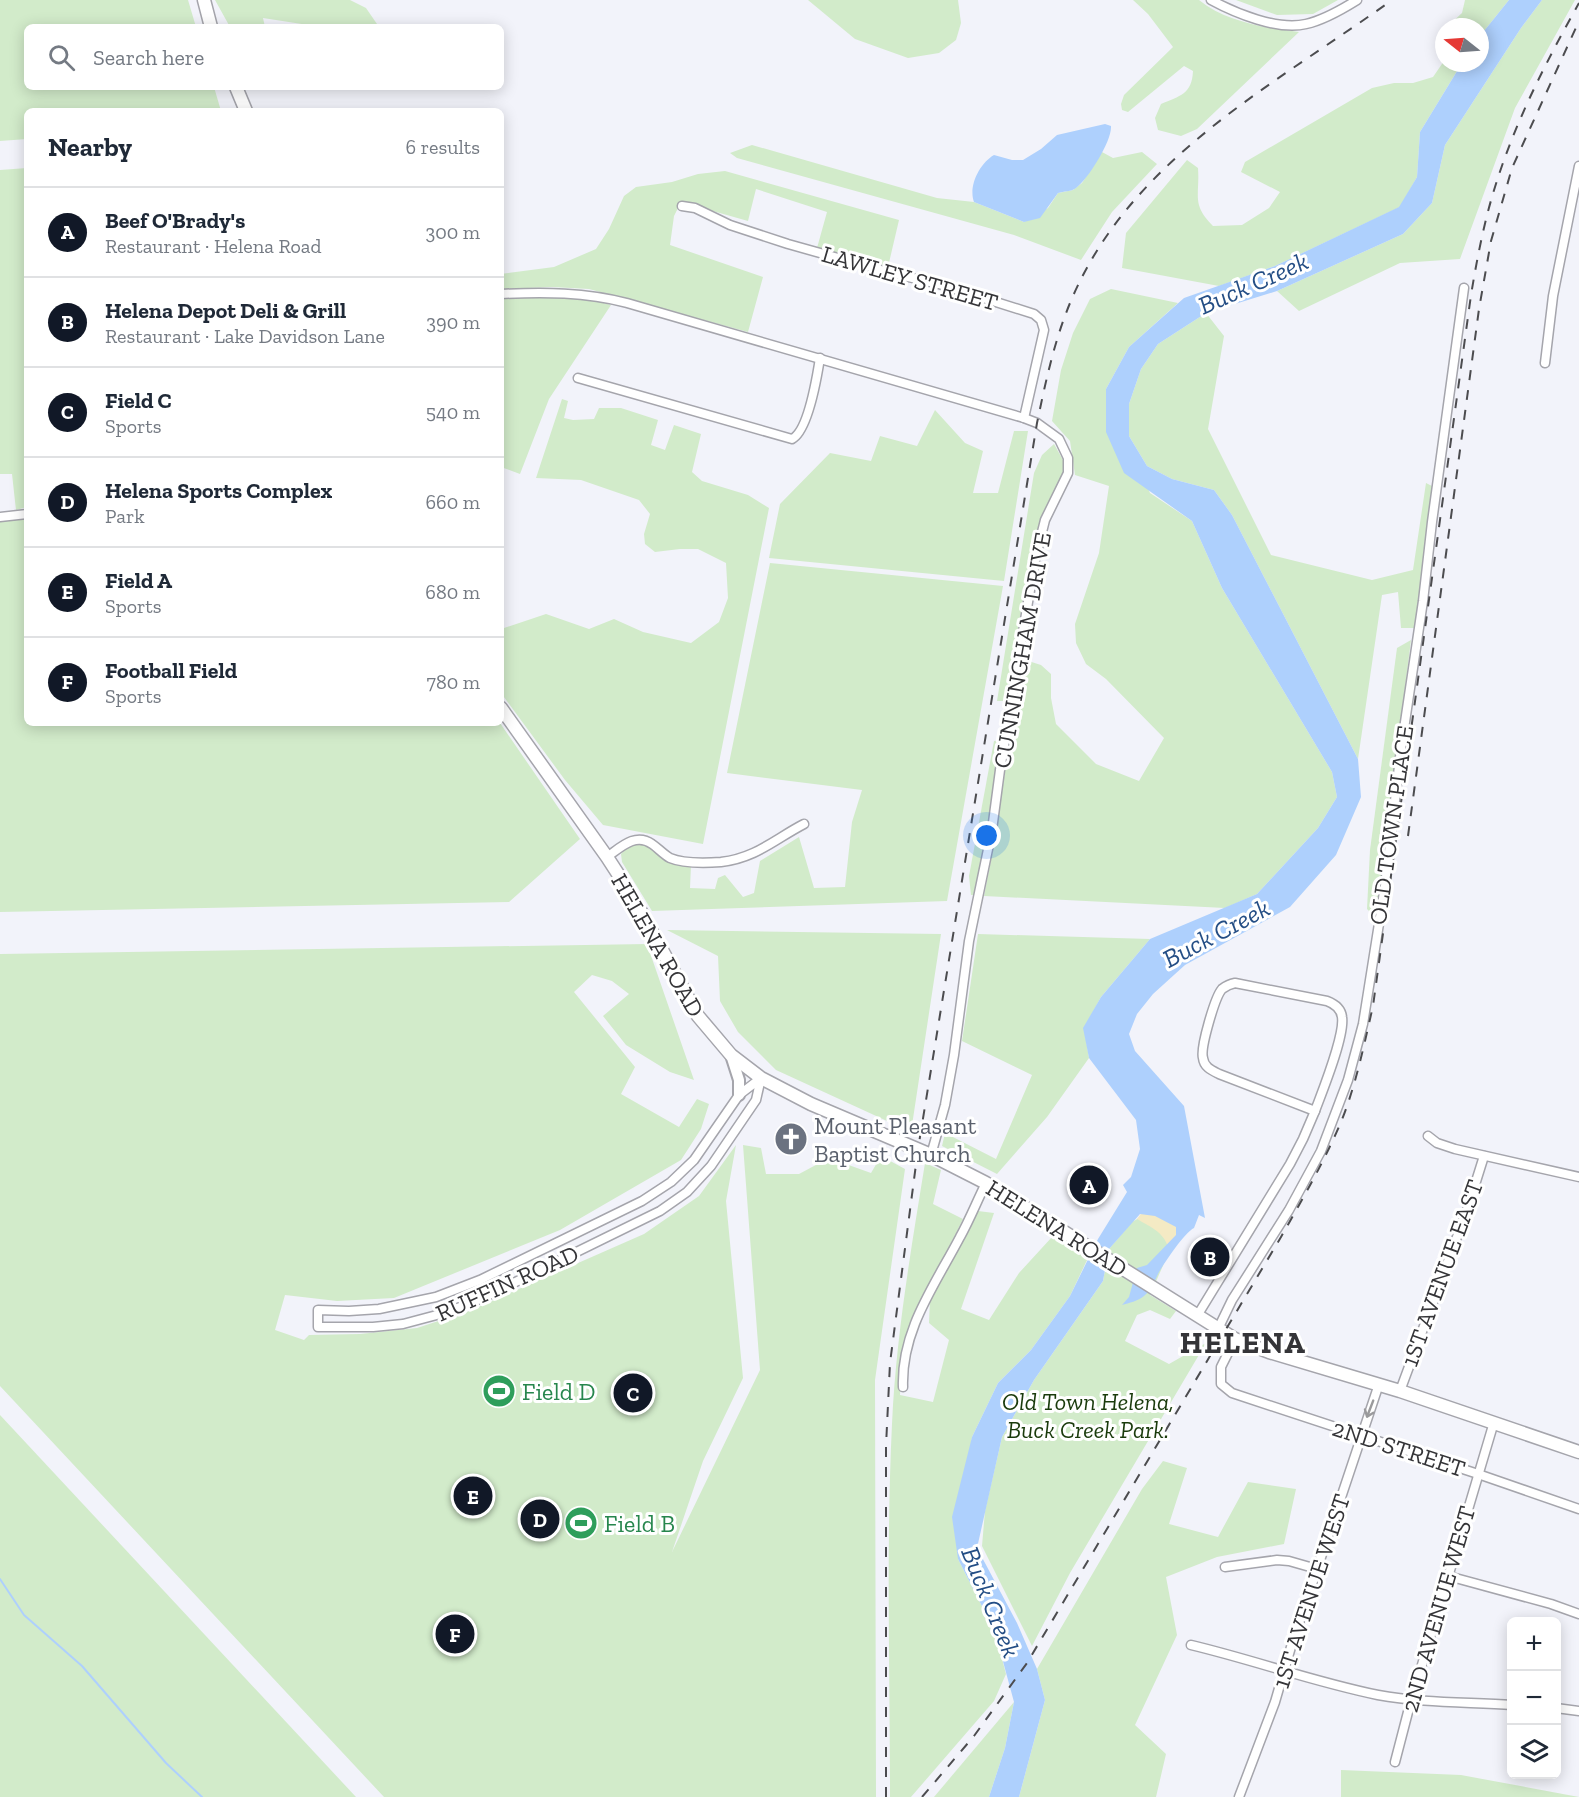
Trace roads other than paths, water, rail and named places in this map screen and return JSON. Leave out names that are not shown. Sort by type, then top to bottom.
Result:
[{"type":"main road","points":[[204,0],[210,24]]},
{"type":"main road","points":[[237,90],[245,108]]},
{"type":"main road","name":"HELENA ROAD","points":[[504,712],[607,857],[649,926],[691,1006],[706,1028],[731,1055],[761,1078],[811,1104],[931,1155],[986,1183],[1235,1339],[1269,1352],[1379,1384],[1579,1452]]},
{"type":"street","points":[[1211,0],[1236,14],[1261,21],[1294,25],[1305,25],[1337,12],[1357,0]]},
{"type":"street","points":[[1545,363],[1553,296],[1579,166]]},
{"type":"street","name":"LAWLEY STREET","points":[[682,206],[695,208],[730,225],[788,244],[939,284],[1034,314],[1041,320],[1044,330],[1024,418]]},
{"type":"street","name":"OLD TOWN PLACE","points":[[1218,1329],[1232,1300],[1289,1210],[1321,1150],[1348,1080],[1364,1024],[1385,886],[1401,749],[1464,288]]},
{"type":"street","name":"CUNNINGHAM DRIVE","points":[[504,294],[566,292],[612,299],[1024,418],[1037,423],[1059,439],[1068,458],[1068,473],[1045,520],[1035,560],[992,830],[967,951],[954,1055],[945,1105],[931,1155]]},
{"type":"street","points":[[578,378],[792,439],[799,434],[810,403],[820,358]]},
{"type":"street","points":[[0,517],[24,514]]},
{"type":"street","points":[[607,857],[627,842],[641,839],[651,843],[673,859],[723,862],[761,851],[804,824]]},
{"type":"street","points":[[1197,1316],[1303,1139],[1315,1111],[1326,1082],[1338,1041],[1342,1016],[1337,1006],[1327,1002],[1242,984],[1232,984],[1222,989],[1203,1047],[1203,1059],[1208,1068],[1315,1111]]},
{"type":"street","points":[[731,1055],[740,1080],[739,1095]]},
{"type":"street","name":"RUFFIN ROAD","points":[[761,1078],[756,1100],[711,1166],[687,1192],[660,1211],[487,1296],[448,1312],[403,1324],[318,1328],[318,1310],[379,1309],[436,1297],[480,1280],[642,1201],[670,1182],[694,1160],[739,1095],[761,1078]]},
{"type":"street","points":[[1428,1136],[1444,1146],[1579,1177]]},
{"type":"street","name":"1ST AVENUE EAST","points":[[1400,1391],[1467,1210],[1484,1156]]},
{"type":"street","points":[[903,1387],[904,1357],[912,1330],[933,1286],[961,1237],[986,1183]]},
{"type":"street","name":"2ND STREET","points":[[1235,1339],[1221,1367],[1221,1384],[1232,1393],[1478,1473],[1579,1509]]},
{"type":"street","name":"1ST AVENUE WEST","points":[[1239,1797],[1265,1730],[1379,1384]]},
{"type":"street","name":"2ND AVENUE WEST","points":[[1395,1761],[1494,1422]]},
{"type":"street","points":[[1225,1568],[1277,1560],[1299,1563],[1317,1569]]},
{"type":"street","points":[[1448,1576],[1551,1604],[1579,1614]]},
{"type":"street","points":[[1191,1645],[1379,1695],[1412,1700],[1507,1705]]},
{"type":"street","points":[[1561,1709],[1579,1711]]},
{"type":"water","name":"Buck Creek","points":[[1509,0],[1542,0],[1521,28],[1445,145],[1432,203],[1403,234],[1277,291],[1206,313],[1158,344],[1141,369],[1129,404],[1129,436],[1147,466],[1172,479],[1214,490],[1232,515],[1358,759],[1361,797],[1336,855],[1290,907],[1185,965],[1153,994],[1137,1014],[1129,1034],[1135,1051],[1184,1106],[1205,1218],[1199,1215],[1194,1228],[1175,1248],[1146,1294],[1136,1301],[1122,1305],[1129,1297],[1137,1268],[1147,1265],[1176,1235],[1176,1227],[1155,1216],[1140,1214],[1109,1249],[1103,1281],[1034,1380],[1002,1437],[977,1548],[1017,1623],[1037,1669],[1045,1700],[1019,1797],[989,1797],[1005,1748],[1014,1702],[995,1632],[958,1559],[952,1517],[972,1437],[998,1383],[1031,1350],[1070,1296],[1098,1239],[1127,1192],[1123,1185],[1131,1177],[1140,1149],[1136,1120],[1089,1058],[1083,1028],[1101,997],[1150,939],[1257,894],[1318,828],[1337,797],[1332,772],[1222,588],[1192,521],[1124,473],[1106,432],[1106,389],[1129,347],[1184,298],[1275,266],[1399,207],[1417,177],[1420,132],[1457,72],[1489,72],[1489,25]]},
{"type":"water","points":[[1105,124],[1111,126],[1108,141],[1093,168],[1076,188],[1058,193],[1040,218],[1024,222],[974,202],[974,182],[984,163],[994,155],[1012,160],[1023,160],[1041,149],[1057,135]]},
{"type":"waterway","points":[[0,1579],[24,1615],[82,1666],[166,1763],[202,1797]]},
{"type":"railway","points":[[886,1797],[886,1446],[890,1363],[918,1149],[1037,423],[1056,343],[1073,296],[1099,247],[1132,203],[1170,164],[1255,94],[1392,0]]},
{"type":"railway","points":[[922,1797],[974,1736],[1027,1663],[1281,1237],[1320,1166],[1346,1108],[1373,1006],[1471,295],[1481,241],[1495,187],[1512,139],[1543,70],[1579,3]]},
{"type":"railway","points":[[1408,836],[1479,309],[1491,241],[1512,168],[1579,21]]},
{"type":"place","name":"Mount Pleasant Baptist Church","points":[[791,1139]]},
{"type":"place","name":"Beef O'Brady's","points":[[1089,1185]]},
{"type":"place","name":"Helena Depot Deli & Grill","points":[[1210,1257]]},
{"type":"place","name":"Field D","points":[[499,1391]]},
{"type":"place","name":"Field C","points":[[633,1393]]},
{"type":"place","name":"Field A","points":[[473,1496]]},
{"type":"place","name":"Helena Sports Complex","points":[[540,1519]]},
{"type":"place","name":"Field B","points":[[581,1523]]},
{"type":"place","name":"Football Field","points":[[455,1634]]},
{"type":"district","name":"HELENA","points":[[1243,1343]]},
{"type":"park label","name":"Old Town Helena, Buck Creek Park.","points":[[1088,1415]]}]
